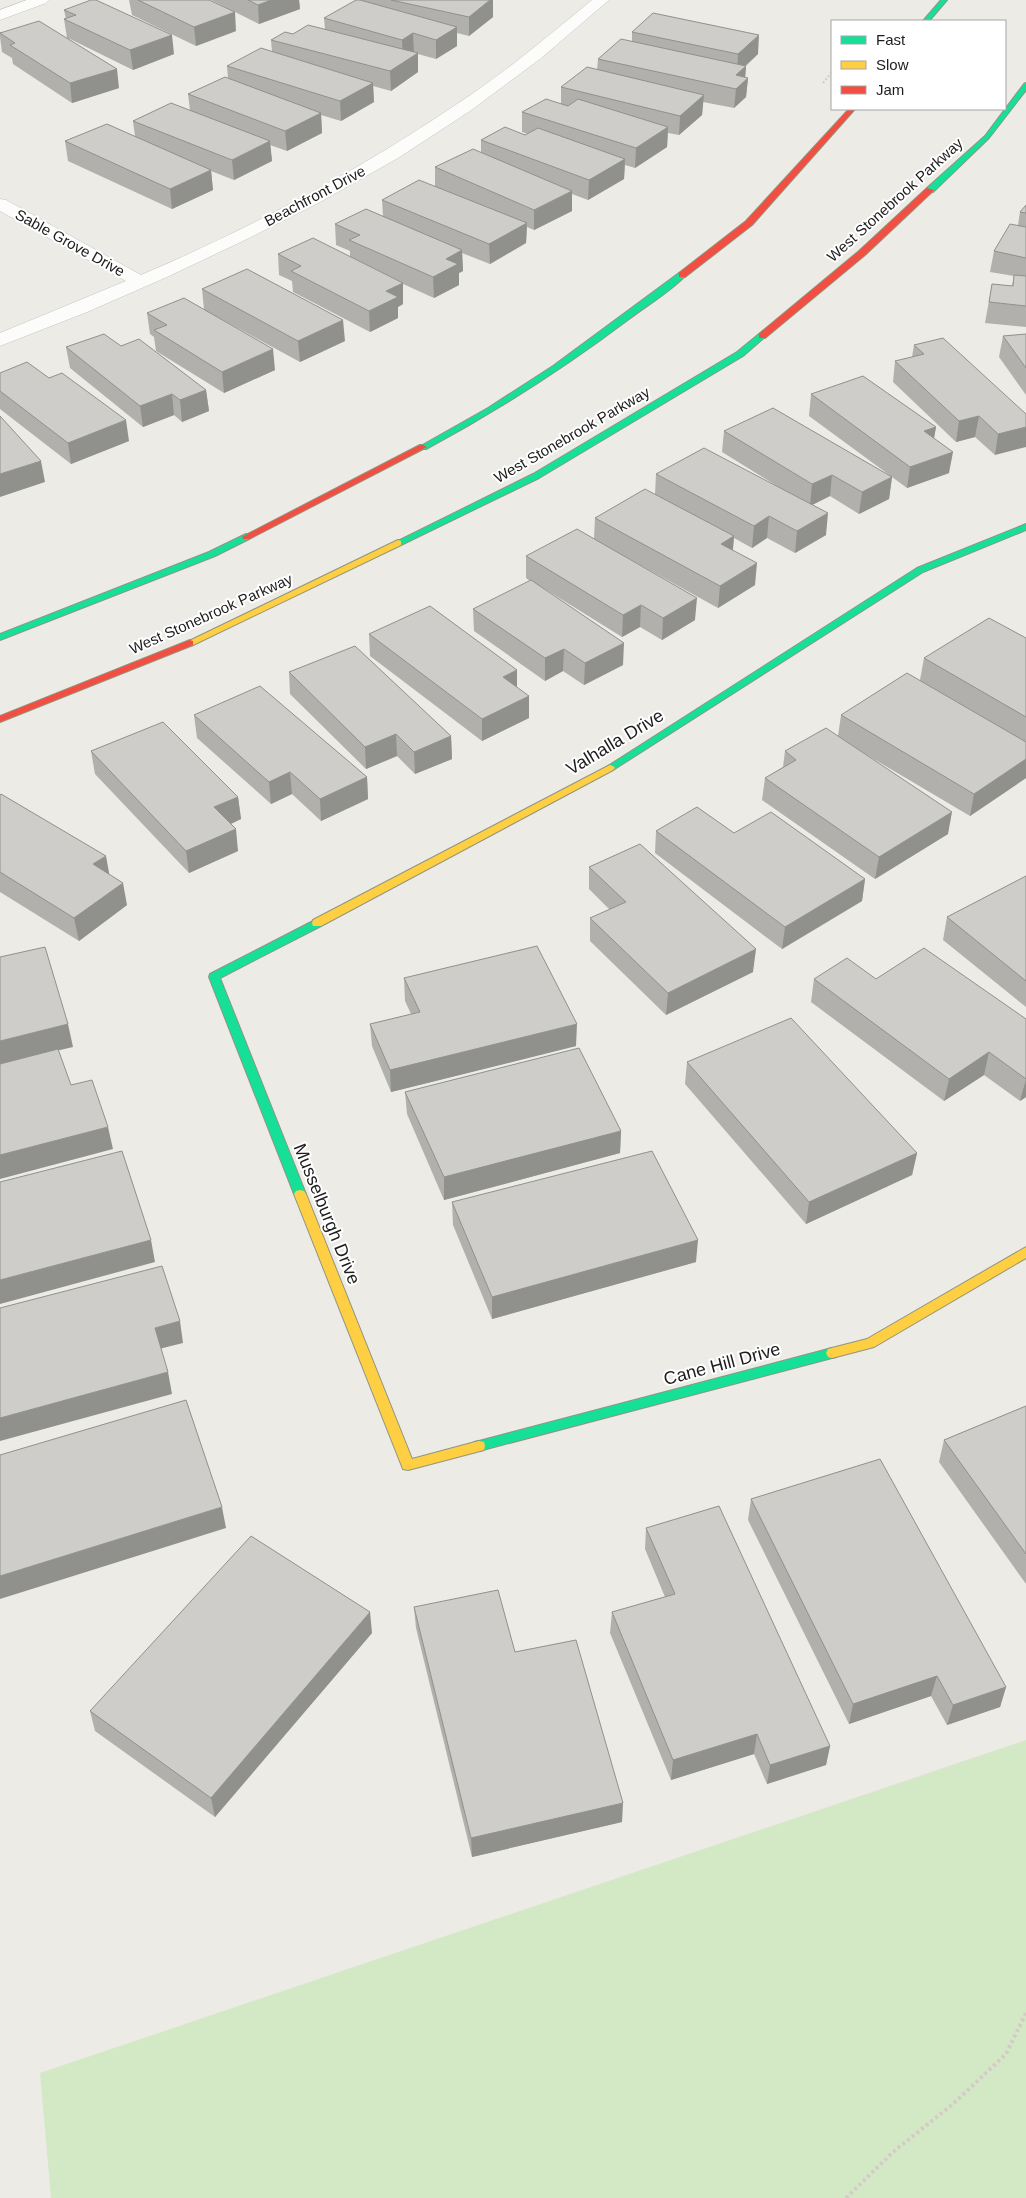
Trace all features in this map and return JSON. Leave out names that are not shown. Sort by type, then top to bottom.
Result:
[{"type":"street","points":[[0,15],[41,0]]},
{"type":"street","name":"Beachfront Drive","points":[[0,340],[141,282],[284,214],[405,146],[504,80],[601,0]]},
{"type":"street","points":[[927,20],[944,0]]},
{"type":"street","name":"West Stonebrook Parkway","points":[[0,719],[204,637],[536,476],[740,354],[862,253],[986,137],[1026,85]]},
{"type":"street","points":[[0,637],[212,554],[464,426],[610,331],[749,223],[851,110]]},
{"type":"street","name":"Sable Grove Drive","points":[[0,204],[141,282]]},
{"type":"street","name":"Valhalla Drive","points":[[214,977],[598,776],[920,570],[1026,527]]},
{"type":"street","name":"Musselburgh Drive","points":[[214,977],[408,1465]]},
{"type":"street","name":"Cane Hill Drive","points":[[408,1465],[870,1343],[1026,1252]]},
{"type":"path","points":[[820,87],[831,73]]},
{"type":"path","points":[[846,2198],[892,2152],[953,2104],[1006,2054],[1026,2013]]},
{"type":"green space","points":[[1026,1740],[1026,2198],[51,2198],[40,2073]]},
{"type":"building","points":[[96,0],[172,35],[130,50],[64,19],[76,15],[64,10]]},
{"type":"building","points":[[138,0],[209,0],[235,12],[194,27]]},
{"type":"building","points":[[248,0],[271,0],[258,5]]},
{"type":"building","points":[[356,0],[457,27],[436,40],[413,33],[402,40],[324,18]]},
{"type":"building","points":[[391,0],[490,0],[469,17]]},
{"type":"building","points":[[653,13],[759,35],[738,54],[632,32]]},
{"type":"building","points":[[39,21],[117,69],[70,83],[10,45],[15,43],[0,33]]},
{"type":"building","points":[[308,25],[418,53],[390,71],[271,40],[285,32],[293,34]]},
{"type":"building","points":[[621,39],[746,66],[736,75],[748,78],[736,89],[598,59]]},
{"type":"building","points":[[261,48],[373,83],[340,101],[227,66]]},
{"type":"building","points":[[587,67],[704,95],[680,116],[561,87]]},
{"type":"building","points":[[225,77],[321,113],[285,131],[188,94]]},
{"type":"building","points":[[546,99],[568,106],[578,99],[668,127],[636,148],[522,112]]},
{"type":"building","points":[[171,103],[270,141],[232,160],[133,121]]},
{"type":"building","points":[[107,124],[211,170],[170,189],[65,141]]},
{"type":"building","points":[[505,127],[525,135],[538,128],[625,159],[589,180],[481,140]]},
{"type":"building","points":[[473,149],[572,191],[534,210],[435,167]]},
{"type":"building","points":[[419,180],[527,223],[489,244],[382,200]]},
{"type":"building","points":[[1026,205],[1026,213],[1020,212]]},
{"type":"building","points":[[366,209],[462,250],[446,259],[458,264],[433,277],[349,240],[360,235],[335,224]]},
{"type":"building","points":[[1010,224],[1026,227],[1026,258],[994,251]]},
{"type":"building","points":[[313,238],[403,283],[386,291],[398,297],[369,311],[291,271],[301,266],[278,254]]},
{"type":"building","points":[[247,269],[343,320],[298,341],[202,289]]},
{"type":"building","points":[[1014,275],[1026,276],[1026,306],[989,302],[992,284],[1013,286]]},
{"type":"building","points":[[184,298],[273,349],[222,372],[154,330],[167,325],[147,313]]},
{"type":"building","points":[[104,334],[121,346],[139,339],[206,390],[180,400],[172,394],[140,406],[66,347]]},
{"type":"building","points":[[1026,334],[1026,368],[1003,336]]},
{"type":"building","points":[[943,338],[1026,414],[1026,427],[998,434],[979,416],[959,421],[895,361],[924,354],[914,345]]},
{"type":"building","points":[[27,362],[49,378],[62,373],[126,420],[68,443],[0,391],[0,373]]},
{"type":"building","points":[[863,376],[936,427],[924,431],[953,452],[910,467],[811,394]]},
{"type":"building","points":[[773,408],[892,477],[862,492],[832,475],[812,484],[724,431]]},
{"type":"building","points":[[0,416],[41,461],[0,474]]},
{"type":"building","points":[[704,448],[828,513],[797,531],[769,516],[754,526],[656,474]]},
{"type":"building","points":[[645,489],[734,536],[721,544],[757,563],[720,586],[595,518]]},
{"type":"building","points":[[577,529],[697,598],[663,618],[641,605],[623,615],[526,556]]},
{"type":"building","points":[[531,580],[624,643],[585,663],[564,649],[545,658],[473,609]]},
{"type":"building","points":[[430,606],[517,670],[503,677],[529,696],[482,719],[369,634]]},
{"type":"building","points":[[989,618],[1026,638],[1026,717],[924,658]]},
{"type":"building","points":[[355,646],[451,736],[414,752],[396,734],[365,747],[289,672]]},
{"type":"building","points":[[907,673],[1026,742],[1026,759],[974,794],[841,715]]},
{"type":"building","points":[[260,686],[367,777],[320,799],[290,772],[269,782],[194,715]]},
{"type":"building","points":[[163,722],[238,797],[214,807],[236,829],[186,851],[91,751]]},
{"type":"building","points":[[826,728],[952,812],[879,857],[765,778],[796,760],[785,751]]},
{"type":"building","points":[[1,794],[106,856],[93,864],[123,883],[74,918],[0,872]]},
{"type":"building","points":[[697,807],[734,833],[771,812],[865,879],[785,927],[656,831]]},
{"type":"building","points":[[640,844],[756,949],[668,993],[590,918],[626,902],[589,867]]},
{"type":"building","points":[[1026,876],[1026,981],[947,917]]},
{"type":"building","points":[[537,946],[577,1024],[390,1070],[370,1024],[420,1012],[404,978]]},
{"type":"building","points":[[45,947],[68,1024],[0,1041],[0,957]]},
{"type":"building","points":[[924,948],[1026,1019],[1026,1079],[989,1052],[949,1079],[814,979],[847,958],[876,979]]},
{"type":"building","points":[[791,1018],[917,1153],[809,1202],[687,1062]]},
{"type":"building","points":[[579,1048],[621,1131],[444,1177],[405,1092]]},
{"type":"building","points":[[58,1049],[71,1085],[92,1080],[108,1127],[0,1155],[0,1064]]},
{"type":"building","points":[[122,1151],[151,1240],[0,1280],[0,1182]]},
{"type":"building","points":[[652,1151],[698,1240],[492,1297],[452,1202]]},
{"type":"building","points":[[162,1266],[180,1321],[155,1328],[168,1372],[0,1418],[0,1308]]},
{"type":"building","points":[[186,1400],[222,1507],[0,1576],[0,1455]]},
{"type":"building","points":[[1026,1406],[1026,1554],[944,1440]]},
{"type":"building","points":[[880,1459],[1006,1687],[953,1705],[937,1676],[853,1704],[751,1499]]},
{"type":"building","points":[[719,1506],[830,1746],[770,1765],[757,1734],[673,1760],[612,1612],[675,1594],[646,1528]]},
{"type":"building","points":[[251,1536],[370,1612],[211,1798],[90,1711]]},
{"type":"building","points":[[498,1590],[515,1652],[576,1640],[623,1803],[471,1838],[414,1607]]},
{"type":"traffic: fast","points":[[927,20],[944,0]]},
{"type":"traffic: fast","points":[[930,190],[987,137],[1026,85]]},
{"type":"traffic: fast","points":[[423,447],[524,389],[620,322],[682,275]]},
{"type":"traffic: fast","points":[[398,543],[536,476],[740,354],[762,336]]},
{"type":"traffic: fast","points":[[610,768],[920,570],[1026,527]]},
{"type":"traffic: fast","points":[[0,637],[212,554],[246,537]]},
{"type":"traffic: fast","points":[[300,1194],[214,977],[317,923]]},
{"type":"traffic: fast","points":[[479,1446],[832,1353]]},
{"type":"traffic: slow","points":[[190,643],[398,543]]},
{"type":"traffic: slow","points":[[317,923],[610,768]]},
{"type":"traffic: slow","points":[[300,1194],[408,1465],[479,1446]]},
{"type":"traffic: slow","points":[[832,1353],[870,1343],[1026,1252]]},
{"type":"traffic: jam","points":[[682,275],[749,223],[851,110]]},
{"type":"traffic: jam","points":[[762,336],[862,253],[930,190]]},
{"type":"traffic: jam","points":[[246,537],[423,447]]},
{"type":"traffic: jam","points":[[0,719],[190,643]]}]
